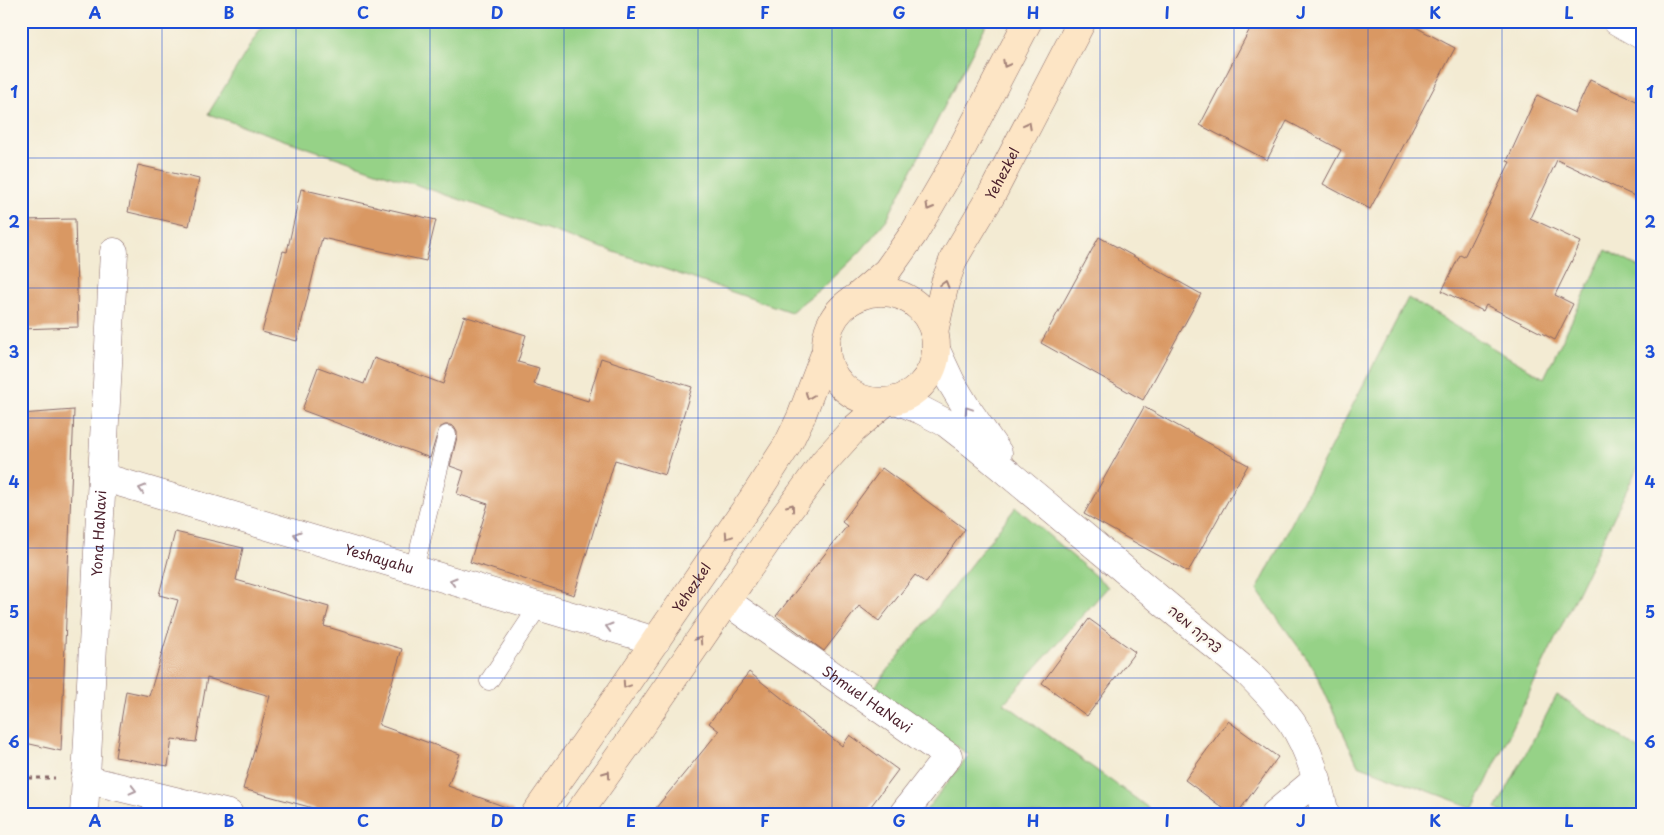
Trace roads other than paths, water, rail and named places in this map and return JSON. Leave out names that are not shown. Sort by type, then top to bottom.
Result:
[{"type":"street","points":[[890,401],[867,401],[851,393],[839,382],[830,368],[826,351],[827,336],[833,321],[841,309],[888,272],[914,233],[950,171],[1028,21]]},
{"type":"street","name":"Yehezkel","points":[[935,341],[945,283],[954,258],[992,194],[1082,21]]},
{"type":"street","points":[[1617,21],[1643,36]]},
{"type":"street","name":"Yona HaNavi","points":[[84,814],[114,252]]},
{"type":"street","points":[[578,814],[824,462],[853,430],[890,401],[911,393],[924,382],[932,367],[935,341],[927,316],[916,304],[902,296],[885,292],[868,293],[854,300]]},
{"type":"street","name":"צדקה משה","points":[[935,341],[951,382],[1016,479]]},
{"type":"street","name":"Yehezkel","points":[[535,814],[751,503],[788,444],[801,417],[826,351]]},
{"type":"street","name":"צדקה משה","points":[[890,401],[921,410],[946,423],[977,446],[1248,673],[1275,701],[1292,724],[1318,779],[1325,814]]},
{"type":"street","name":"Yeshayahu","points":[[102,477],[656,641]]},
{"type":"street","name":"Shmuel HaNavi","points":[[726,601],[948,756],[903,814]]},
{"type":"street","points":[[86,779],[229,814]]},
{"type":"street","points":[[1275,814],[1318,779]]},
{"type":"lane","points":[[414,570],[447,435]]},
{"type":"lane","points":[[489,681],[538,606]]}]
